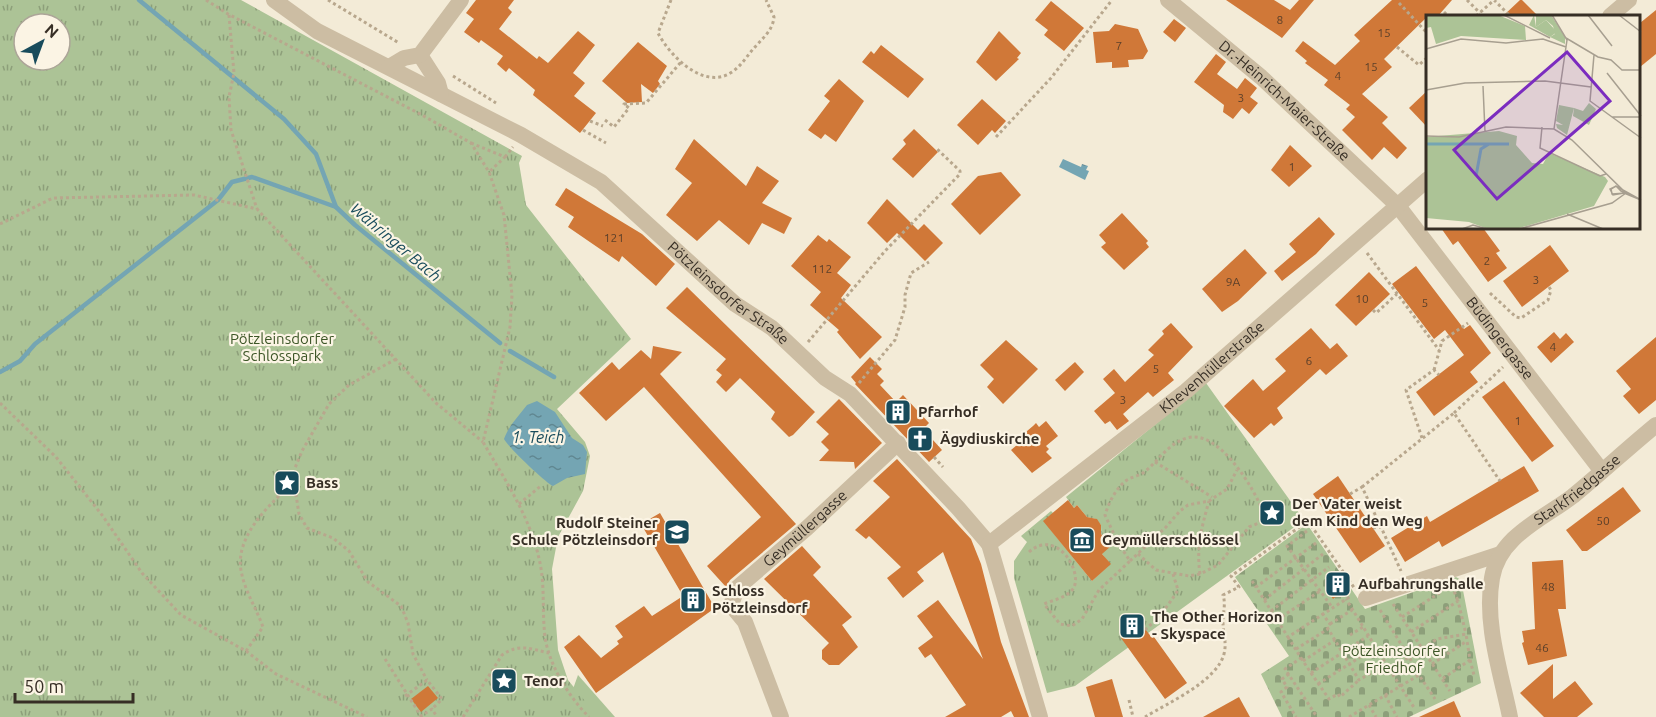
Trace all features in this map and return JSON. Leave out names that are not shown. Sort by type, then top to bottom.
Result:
[{"type":"street","name":"Pötzleinsdorfer Straße","points":[[274,0],[317,31],[556,155],[601,182],[735,304],[772,328],[825,378],[850,394],[898,443],[989,544],[1040,717]]},
{"type":"street","points":[[389,67],[404,58],[420,55],[461,0]]},
{"type":"street","name":"Dr.-Heinrich-Maier-Straße","points":[[1168,0],[1261,77],[1398,206]]},
{"type":"street","points":[[1611,15],[1629,0]]},
{"type":"street","points":[[420,55],[438,83],[441,94]]},
{"type":"street","name":"Khevenhüllerstraße","points":[[989,544],[1186,391],[1426,181]]},
{"type":"street","name":"Büdingergasse","points":[[1398,206],[1601,470]]},
{"type":"street","name":"Starkfriedgasse","points":[[1510,717],[1492,624],[1490,599],[1492,576],[1500,554],[1515,538],[1573,496],[1656,424]]},
{"type":"street","name":"Geymüllergasse","points":[[781,717],[745,622],[731,605],[737,588],[807,528],[898,443]]},
{"type":"street","name":"Starkfriedgasse","points":[[1360,594],[1406,584],[1500,554]]},
{"type":"path","points":[[207,0],[228,14],[471,143],[504,157]]},
{"type":"path","points":[[328,0],[420,55]]},
{"type":"path","points":[[671,0],[658,33],[665,47],[681,62],[708,76],[718,77],[733,71],[770,31],[774,17],[766,0]]},
{"type":"path","points":[[996,137],[1051,78],[1112,0]]},
{"type":"path","points":[[1467,0],[1478,15],[1494,0],[1509,15]]},
{"type":"path","points":[[1399,3],[1426,32]]},
{"type":"path","points":[[1444,12],[1447,15]]},
{"type":"path","points":[[228,14],[234,73],[229,97],[231,130],[257,209],[436,403],[483,442],[519,504],[541,563],[549,653],[572,696],[589,717]]},
{"type":"path","points":[[1397,47],[1419,64],[1426,59]]},
{"type":"path","points":[[605,120],[614,127],[629,108],[624,104],[646,103],[681,62]]},
{"type":"path","points":[[450,74],[501,106]]},
{"type":"path","points":[[590,121],[603,126]]},
{"type":"path","points":[[582,130],[606,143]]},
{"type":"path","points":[[471,143],[489,172],[504,215],[512,295],[510,327],[483,442]]},
{"type":"path","points":[[807,343],[885,250],[960,174],[960,171],[936,148]]},
{"type":"path","points":[[489,172],[512,150]]},
{"type":"path","points":[[0,224],[53,198],[165,194],[215,198],[257,209]]},
{"type":"path","points":[[1366,252],[1439,350]]},
{"type":"path","points":[[855,388],[895,340],[905,307],[905,295],[911,273],[929,262]]},
{"type":"path","points":[[1490,293],[1516,317],[1521,318],[1548,300],[1551,291],[1549,287]]},
{"type":"path","points":[[1373,310],[1376,313],[1397,294]]},
{"type":"path","points":[[1422,438],[1406,390],[1434,370],[1442,341],[1481,315]]},
{"type":"path","points":[[385,659],[405,696],[421,716],[442,699],[427,680],[413,654],[408,623],[401,606],[368,582],[349,551],[333,538],[307,528],[299,514],[294,482],[302,451],[329,404],[348,385],[396,358]]},
{"type":"path","points":[[1350,494],[1362,487],[1454,413],[1502,368]]},
{"type":"path","points":[[1434,370],[1439,375]]},
{"type":"path","points":[[0,403],[56,457],[102,514],[142,573],[181,615],[246,651],[276,674],[367,717]]},
{"type":"path","points":[[1454,413],[1500,481]]},
{"type":"path","points":[[1130,561],[1118,543],[1105,515],[1123,484],[1142,474],[1176,443],[1198,437],[1217,446],[1256,493],[1264,514],[1259,523],[1249,528],[1218,565],[1200,574],[1189,576],[1156,570],[1137,553]]},
{"type":"path","points":[[1155,462],[1206,491],[1213,498]]},
{"type":"path","points":[[1029,552],[1037,545],[1048,542],[1055,545],[1074,570],[1077,579],[1074,588],[1066,595],[1044,604],[1060,624],[1072,626],[1082,619],[1099,590],[1166,528],[1180,510],[1188,505],[1209,501],[1227,489],[1238,470]]},
{"type":"path","points":[[246,651],[263,627],[241,573],[240,553],[256,523],[271,504],[294,482]]},
{"type":"path","points":[[519,504],[542,485]]},
{"type":"path","points":[[1362,487],[1406,584]]},
{"type":"path","points":[[1200,574],[1197,554],[1209,501]]},
{"type":"path","points":[[1145,717],[1213,673],[1223,657],[1226,637],[1223,625],[1225,603],[1223,595],[1239,587],[1231,576],[1308,521],[1360,594],[1332,607],[1288,637]]},
{"type":"path","points":[[1373,528],[1381,527]]},
{"type":"path","points":[[1307,531],[1287,546],[1332,607]]},
{"type":"path","points":[[1256,587],[1316,543]]},
{"type":"path","points":[[1062,553],[1066,550]]},
{"type":"path","points":[[1264,600],[1323,554]]},
{"type":"path","points":[[1271,611],[1329,567]]},
{"type":"path","points":[[1136,632],[1139,635],[1167,609],[1178,590],[1173,574]]},
{"type":"path","points":[[1252,581],[1329,699],[1338,694],[1340,697],[1359,680],[1386,663]]},
{"type":"path","points":[[1402,617],[1452,586],[1458,601],[1474,675]]},
{"type":"path","points":[[1277,620],[1320,591]]},
{"type":"path","points":[[1346,599],[1414,709]]},
{"type":"path","points":[[1412,632],[1458,601]]},
{"type":"path","points":[[1393,604],[1450,692]]},
{"type":"path","points":[[1296,649],[1352,610]]},
{"type":"path","points":[[1379,610],[1435,699]]},
{"type":"path","points":[[1322,614],[1359,680]]},
{"type":"path","points":[[1350,635],[1363,627]]},
{"type":"path","points":[[1390,669],[1437,639],[1466,634]]},
{"type":"path","points":[[1311,673],[1368,636]]},
{"type":"path","points":[[1317,717],[1285,669],[1335,640]]},
{"type":"path","points":[[1432,664],[1467,641]]},
{"type":"path","points":[[463,717],[502,654],[510,649],[527,646],[549,653]]},
{"type":"path","points":[[1318,684],[1376,647]]},
{"type":"path","points":[[1442,679],[1470,660]]},
{"type":"path","points":[[1288,674],[1282,679],[1287,687],[1281,692],[1296,717]]},
{"type":"path","points":[[1349,717],[1419,675]]},
{"type":"path","points":[[405,696],[427,680]]},
{"type":"path","points":[[1385,695],[1397,717]]},
{"type":"path","points":[[1129,700],[1133,717]]},
{"type":"path","points":[[1369,705],[1376,717]]},
{"type":"path","points":[[432,709],[437,717]]},
{"type":"green space","name":"Pötzleinsdorfer Schlosspark","points":[[0,0],[241,0],[522,156],[519,163],[526,205],[631,339],[557,409],[585,442],[590,456],[583,491],[558,537],[552,569],[558,650],[568,680],[598,717],[0,717]]},
{"type":"green space","points":[[1206,383],[1304,520],[1075,686],[1047,693],[1014,578],[1014,561],[1027,542],[1021,536],[1051,511],[1053,513],[1050,529],[1092,581],[1110,564],[1102,554],[1101,525],[1096,519],[1087,517],[1077,505],[1074,508],[1066,497]]},
{"type":"green space","name":"Pötzleinsdorfer Friedhof","points":[[1307,524],[1365,609],[1456,577],[1461,580],[1481,683],[1409,717],[1282,717],[1261,674],[1289,656],[1235,577]]},
{"type":"green space","points":[[578,675],[615,717],[580,717],[573,689]]},
{"type":"water","points":[[1063,159],[1081,167],[1082,164],[1088,166],[1086,170],[1089,171],[1085,180],[1059,167]]},
{"type":"water","name":"1. Teich","points":[[537,401],[555,412],[572,438],[583,445],[587,452],[585,474],[567,478],[553,486],[527,464],[504,439],[511,425],[527,405]]},
{"type":"building","points":[[476,0],[514,0],[508,8],[512,12],[499,29],[537,59],[539,56],[548,63],[578,31],[595,45],[573,73],[585,83],[574,96],[596,113],[580,133],[533,95],[535,90],[509,68],[506,72],[497,64],[503,56],[481,40],[479,43],[464,32],[474,19],[466,13]]},
{"type":"building","points":[[1226,0],[1274,0],[1290,10],[1299,0],[1314,0],[1282,38]]},
{"type":"building","points":[[1392,0],[1452,0],[1439,15],[1426,15],[1426,18],[1384,59],[1392,67],[1362,94],[1388,117],[1382,123],[1407,148],[1397,159],[1384,147],[1372,160],[1342,130],[1355,117],[1346,109],[1350,105],[1324,85],[1328,80],[1305,63],[1307,61],[1295,51],[1303,41],[1335,65],[1360,41],[1354,35]]},
{"type":"building","points":[[1522,0],[1537,15],[1504,15]]},
{"type":"building","points":[[1051,1],[1084,28],[1064,51],[1044,35],[1048,30],[1035,20]]},
{"type":"building","points":[[1656,10],[1656,54],[1641,66],[1641,22]]},
{"type":"building","points":[[1174,19],[1186,28],[1175,42],[1163,32]]},
{"type":"building","points":[[1115,24],[1138,29],[1148,51],[1143,59],[1128,60],[1129,67],[1112,68],[1112,62],[1096,63],[1093,32],[1109,31]]},
{"type":"building","points":[[999,31],[1021,53],[1017,58],[1019,59],[996,81],[976,62]]},
{"type":"building","points":[[638,42],[667,66],[658,81],[660,84],[653,93],[641,84],[642,102],[627,103],[602,81]]},
{"type":"building","points":[[881,45],[924,79],[908,98],[862,62],[871,51],[874,54]]},
{"type":"building","points":[[1216,54],[1226,62],[1217,74],[1237,89],[1245,78],[1257,88],[1250,97],[1258,103],[1249,114],[1242,108],[1233,119],[1223,112],[1224,105],[1194,82]]},
{"type":"building","points":[[839,79],[864,101],[836,142],[825,134],[821,139],[808,130],[830,101],[824,96]]},
{"type":"building","points":[[1426,92],[1426,126],[1409,108]]},
{"type":"building","points":[[982,99],[1006,121],[995,133],[992,130],[978,145],[957,125]]},
{"type":"building","points":[[914,129],[938,152],[913,178],[892,159],[906,144],[903,140]]},
{"type":"building","points":[[694,139],[746,186],[757,166],[779,181],[762,203],[792,218],[784,234],[762,223],[749,245],[719,220],[697,241],[666,215],[692,183],[675,169]]},
{"type":"building","points":[[1290,145],[1312,166],[1289,187],[1271,170]]},
{"type":"building","points":[[1001,172],[1021,195],[980,235],[951,204],[978,176]]},
{"type":"building","points":[[566,188],[642,234],[675,264],[656,286],[622,256],[619,262],[568,227],[574,217],[555,205]]},
{"type":"building","points":[[887,199],[918,230],[924,224],[943,243],[925,261],[897,233],[887,243],[867,223]]},
{"type":"building","points":[[1122,213],[1148,241],[1146,243],[1149,247],[1124,270],[1101,247],[1106,243],[1099,235]]},
{"type":"building","points":[[1319,217],[1335,234],[1316,254],[1282,281],[1274,271],[1296,252],[1289,244]]},
{"type":"building","points":[[1442,230],[1484,230],[1500,251],[1496,253],[1507,268],[1488,282],[1458,241],[1453,245]]},
{"type":"building","points":[[818,235],[827,242],[829,239],[851,257],[837,273],[851,285],[841,298],[882,337],[860,359],[837,332],[839,330],[810,305],[821,292],[791,266]]},
{"type":"building","points":[[1550,245],[1569,271],[1522,307],[1503,281]]},
{"type":"building","points":[[1245,249],[1267,273],[1238,301],[1222,312],[1202,289]]},
{"type":"building","points":[[1416,266],[1464,329],[1470,325],[1491,353],[1470,372],[1478,382],[1434,416],[1416,392],[1464,355],[1445,330],[1434,339],[1392,284]]},
{"type":"building","points":[[1369,272],[1390,294],[1356,326],[1335,305]]},
{"type":"building","points":[[687,287],[815,412],[793,435],[789,437],[771,419],[775,412],[740,378],[726,392],[716,382],[722,375],[716,370],[726,359],[666,308]]},
{"type":"building","points":[[1171,323],[1193,347],[1168,373],[1174,380],[1153,397],[1148,392],[1123,414],[1129,421],[1117,430],[1110,421],[1105,424],[1094,411],[1115,393],[1103,379],[1114,369],[1125,382],[1154,355],[1148,350],[1164,334],[1162,331]]},
{"type":"building","points":[[1311,328],[1330,349],[1337,343],[1348,356],[1326,375],[1320,369],[1277,408],[1283,418],[1274,426],[1271,423],[1254,438],[1224,406],[1253,379],[1263,391],[1286,371],[1275,359]]},
{"type":"building","points":[[1554,332],[1560,339],[1566,333],[1574,342],[1551,363],[1537,347]]},
{"type":"building","points":[[1656,337],[1656,400],[1639,414],[1623,396],[1631,389],[1616,371]]},
{"type":"building","points":[[1006,340],[1038,369],[1003,404],[987,387],[994,379],[980,365]]},
{"type":"building","points":[[653,346],[682,352],[660,374],[796,524],[730,580],[726,587],[707,566],[761,517],[644,387],[606,421],[579,393],[612,362],[619,370],[641,350],[651,359]]},
{"type":"building","points":[[870,357],[882,369],[877,374],[884,381],[880,385],[896,402],[903,395],[929,423],[923,429],[942,450],[929,462],[851,377]]},
{"type":"building","points":[[1075,362],[1084,372],[1065,391],[1055,380]]},
{"type":"building","points":[[1504,381],[1554,446],[1532,462],[1482,397]]},
{"type":"building","points":[[839,399],[882,443],[855,469],[854,462],[819,461],[829,450],[821,442],[829,434],[816,422]]},
{"type":"building","points":[[1046,421],[1058,436],[1046,446],[1049,449],[1046,452],[1052,458],[1032,473],[1011,450],[1017,445],[1014,442],[1036,423],[1039,427]]},
{"type":"building","points":[[897,459],[971,539],[981,564],[1001,642],[1029,717],[1014,717],[1011,711],[1001,717],[945,717],[966,705],[931,654],[925,658],[918,648],[933,637],[917,616],[938,600],[983,659],[943,552],[917,572],[924,581],[903,598],[887,578],[901,567],[869,536],[866,539],[855,530],[890,497],[873,481]]},
{"type":"building","points":[[1524,466],[1539,491],[1442,547],[1439,541],[1405,562],[1391,538],[1427,516],[1430,522]]},
{"type":"building","points":[[1338,476],[1385,546],[1360,563],[1313,494]]},
{"type":"building","points":[[1623,487],[1641,511],[1587,551],[1582,551],[1566,530]]},
{"type":"building","name":"Geymüllerschlössel","points":[[1068,500],[1074,508],[1077,505],[1087,517],[1097,519],[1101,525],[1101,534],[1111,546],[1102,554],[1111,564],[1092,581],[1043,521]]},
{"type":"building","name":"Schloss Pötzleinsdorf","points":[[660,513],[715,608],[596,693],[564,647],[579,635],[601,658],[619,644],[617,641],[623,637],[615,626],[644,606],[652,616],[683,596],[641,524]]},
{"type":"building","points":[[802,546],[821,567],[813,575],[852,617],[842,625],[858,647],[839,665],[829,665],[822,659],[822,650],[829,643],[764,579]]},
{"type":"building","points":[[1563,560],[1566,609],[1558,609],[1567,656],[1528,665],[1522,643],[1524,642],[1522,631],[1535,629],[1532,562]]},
{"type":"building","name":"Aufbahrungshalle","points":[[1341,576],[1349,587],[1333,599],[1325,587]]},
{"type":"building","points":[[1134,614],[1152,638],[1154,637],[1187,683],[1165,699],[1121,638],[1128,633],[1121,624]]},
{"type":"building","points":[[1553,664],[1553,699],[1575,681],[1593,704],[1577,717],[1544,717],[1520,693]]},
{"type":"building","points":[[1112,679],[1123,717],[1095,717],[1086,687]]},
{"type":"building","points":[[428,686],[438,698],[421,712],[411,699]]},
{"type":"building","points":[[1239,697],[1250,717],[1203,717]]},
{"type":"building","points":[[1454,701],[1461,717],[1419,717]]},
{"type":"waterway","name":"Währinger Bach","points":[[139,0],[284,119],[316,154],[336,207],[500,343]]},
{"type":"waterway","points":[[0,372],[20,361],[35,344],[218,200],[232,182],[252,177],[336,207]]},
{"type":"waterway","name":"Währinger Bach","points":[[510,351],[554,377]]},
{"type":"place","name":"Pfarrhof","points":[[898,412]]},
{"type":"place","name":"Ägydiuskirche","points":[[920,439]]},
{"type":"place","name":"Bass","points":[[287,483]]},
{"type":"place","name":"Der Vater weist dem Kind den Weg","points":[[1272,513]]},
{"type":"place","name":"Rudolf Steiner Schule Pötzleinsdorf","points":[[677,532]]},
{"type":"place","name":"Geymüllerschlössel","points":[[1082,540]]},
{"type":"place","name":"Aufbahrungshalle","points":[[1338,584]]},
{"type":"place","name":"Schloss Pötzleinsdorf","points":[[693,600]]},
{"type":"place","name":"The Other Horizon - Skyspace","points":[[1132,626]]},
{"type":"place","name":"Tenor","points":[[504,681]]}]
